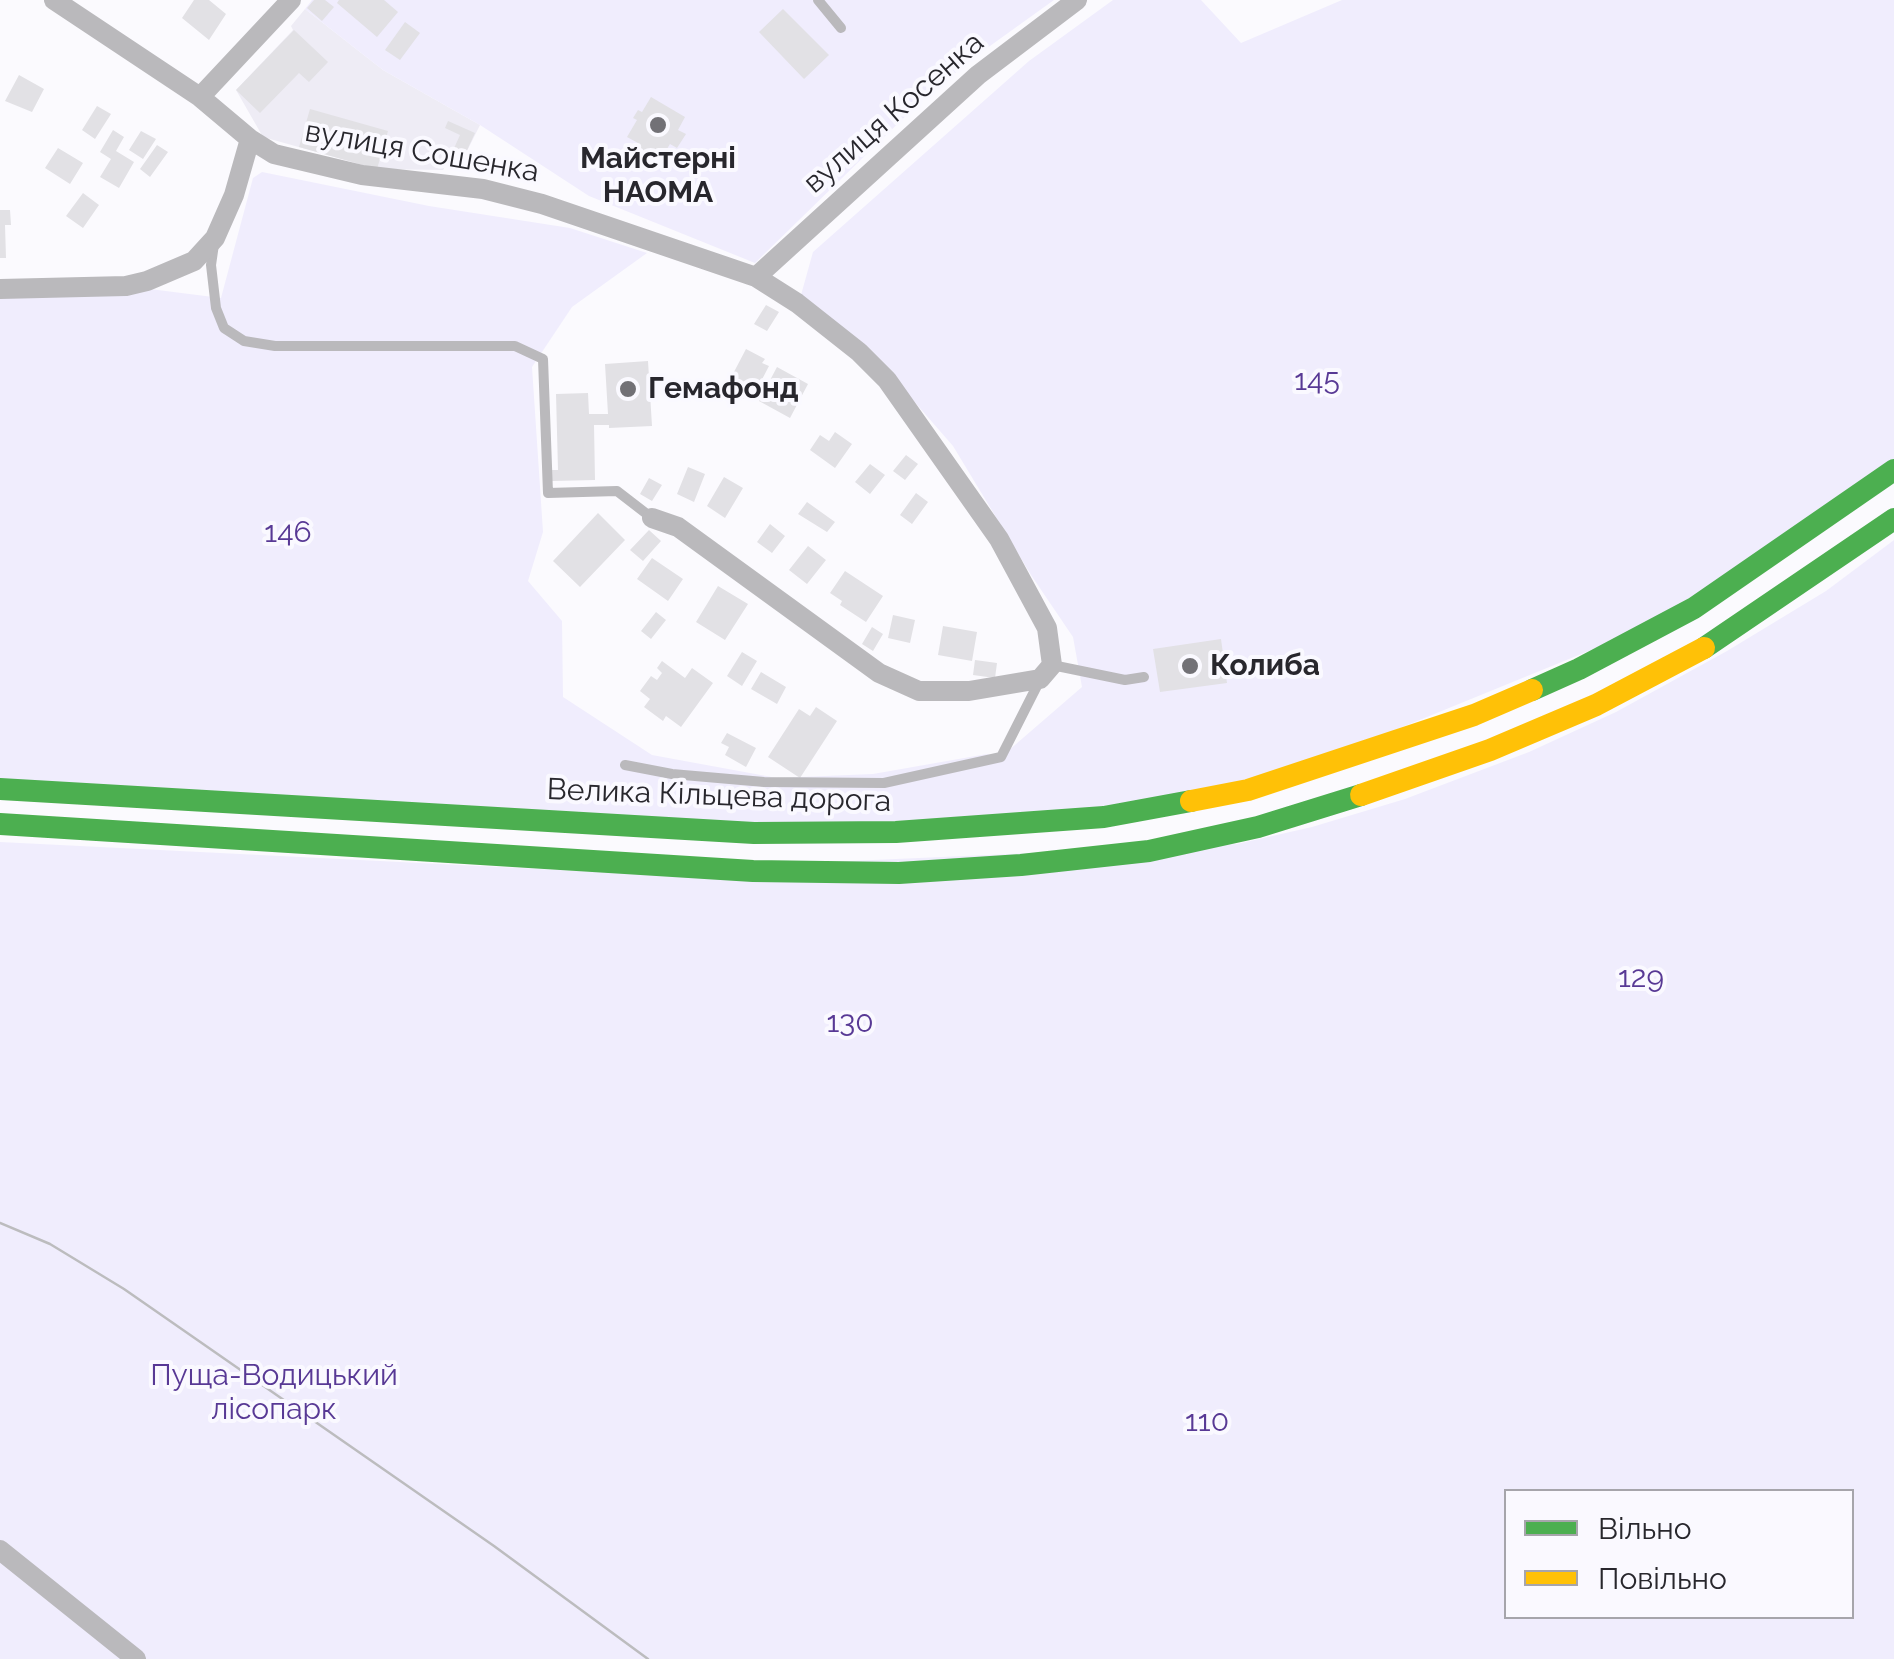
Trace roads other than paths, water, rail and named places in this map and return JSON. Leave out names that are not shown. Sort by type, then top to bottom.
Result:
[{"type":"main road","name":"Велика Кільцева дорога","points":[[0,789],[754,833],[1018,826],[1136,812],[1248,790],[1350,758],[1474,715],[1579,669],[1694,608],[1894,470]]},
{"type":"main road","points":[[0,824],[753,871],[899,873],[1148,851],[1258,827],[1361,795],[1490,750],[1596,705],[1715,642],[1894,519]]},
{"type":"street","name":"вулиця Сошенка","points":[[54,0],[200,97],[250,140],[274,154],[362,175],[483,189],[542,204],[756,277],[797,302],[887,380],[999,540],[1047,628],[1046,672]]},
{"type":"street","points":[[200,97],[290,0]]},
{"type":"street","name":"вулиця Косенка","points":[[756,277],[978,75],[1077,0]]},
{"type":"street","points":[[0,289],[126,286],[194,261],[216,238],[250,140]]},
{"type":"street","points":[[652,518],[678,527],[879,673],[919,691],[969,691],[1046,672]]},
{"type":"street","points":[[0,1550],[136,1659]]},
{"type":"lane","points":[[818,0],[842,28]]},
{"type":"lane","points":[[216,238],[211,265],[216,308],[224,328],[244,341],[275,346],[515,346],[542,359],[548,493],[617,491],[652,518]]},
{"type":"lane","points":[[625,766],[764,782],[884,783],[1001,757],[1046,672],[1125,680],[1144,677]]},
{"type":"tram line","points":[[0,1223],[50,1244],[124,1289],[494,1546],[648,1659]]},
{"type":"place","name":"Майстерні НАОМА","points":[[658,125]]},
{"type":"place","name":"Гемафонд","points":[[628,389]]},
{"type":"place","name":"Колиба","points":[[1190,666]]},
{"type":"park label","name":"145","points":[[1317,381]]},
{"type":"park label","name":"146","points":[[288,533]]},
{"type":"park label","name":"129","points":[[1641,978]]},
{"type":"park label","name":"130","points":[[850,1023]]},
{"type":"park label","name":"Пуща-Водицький лісопарк","points":[[274,1393]]},
{"type":"park label","name":"110","points":[[1207,1422]]}]
